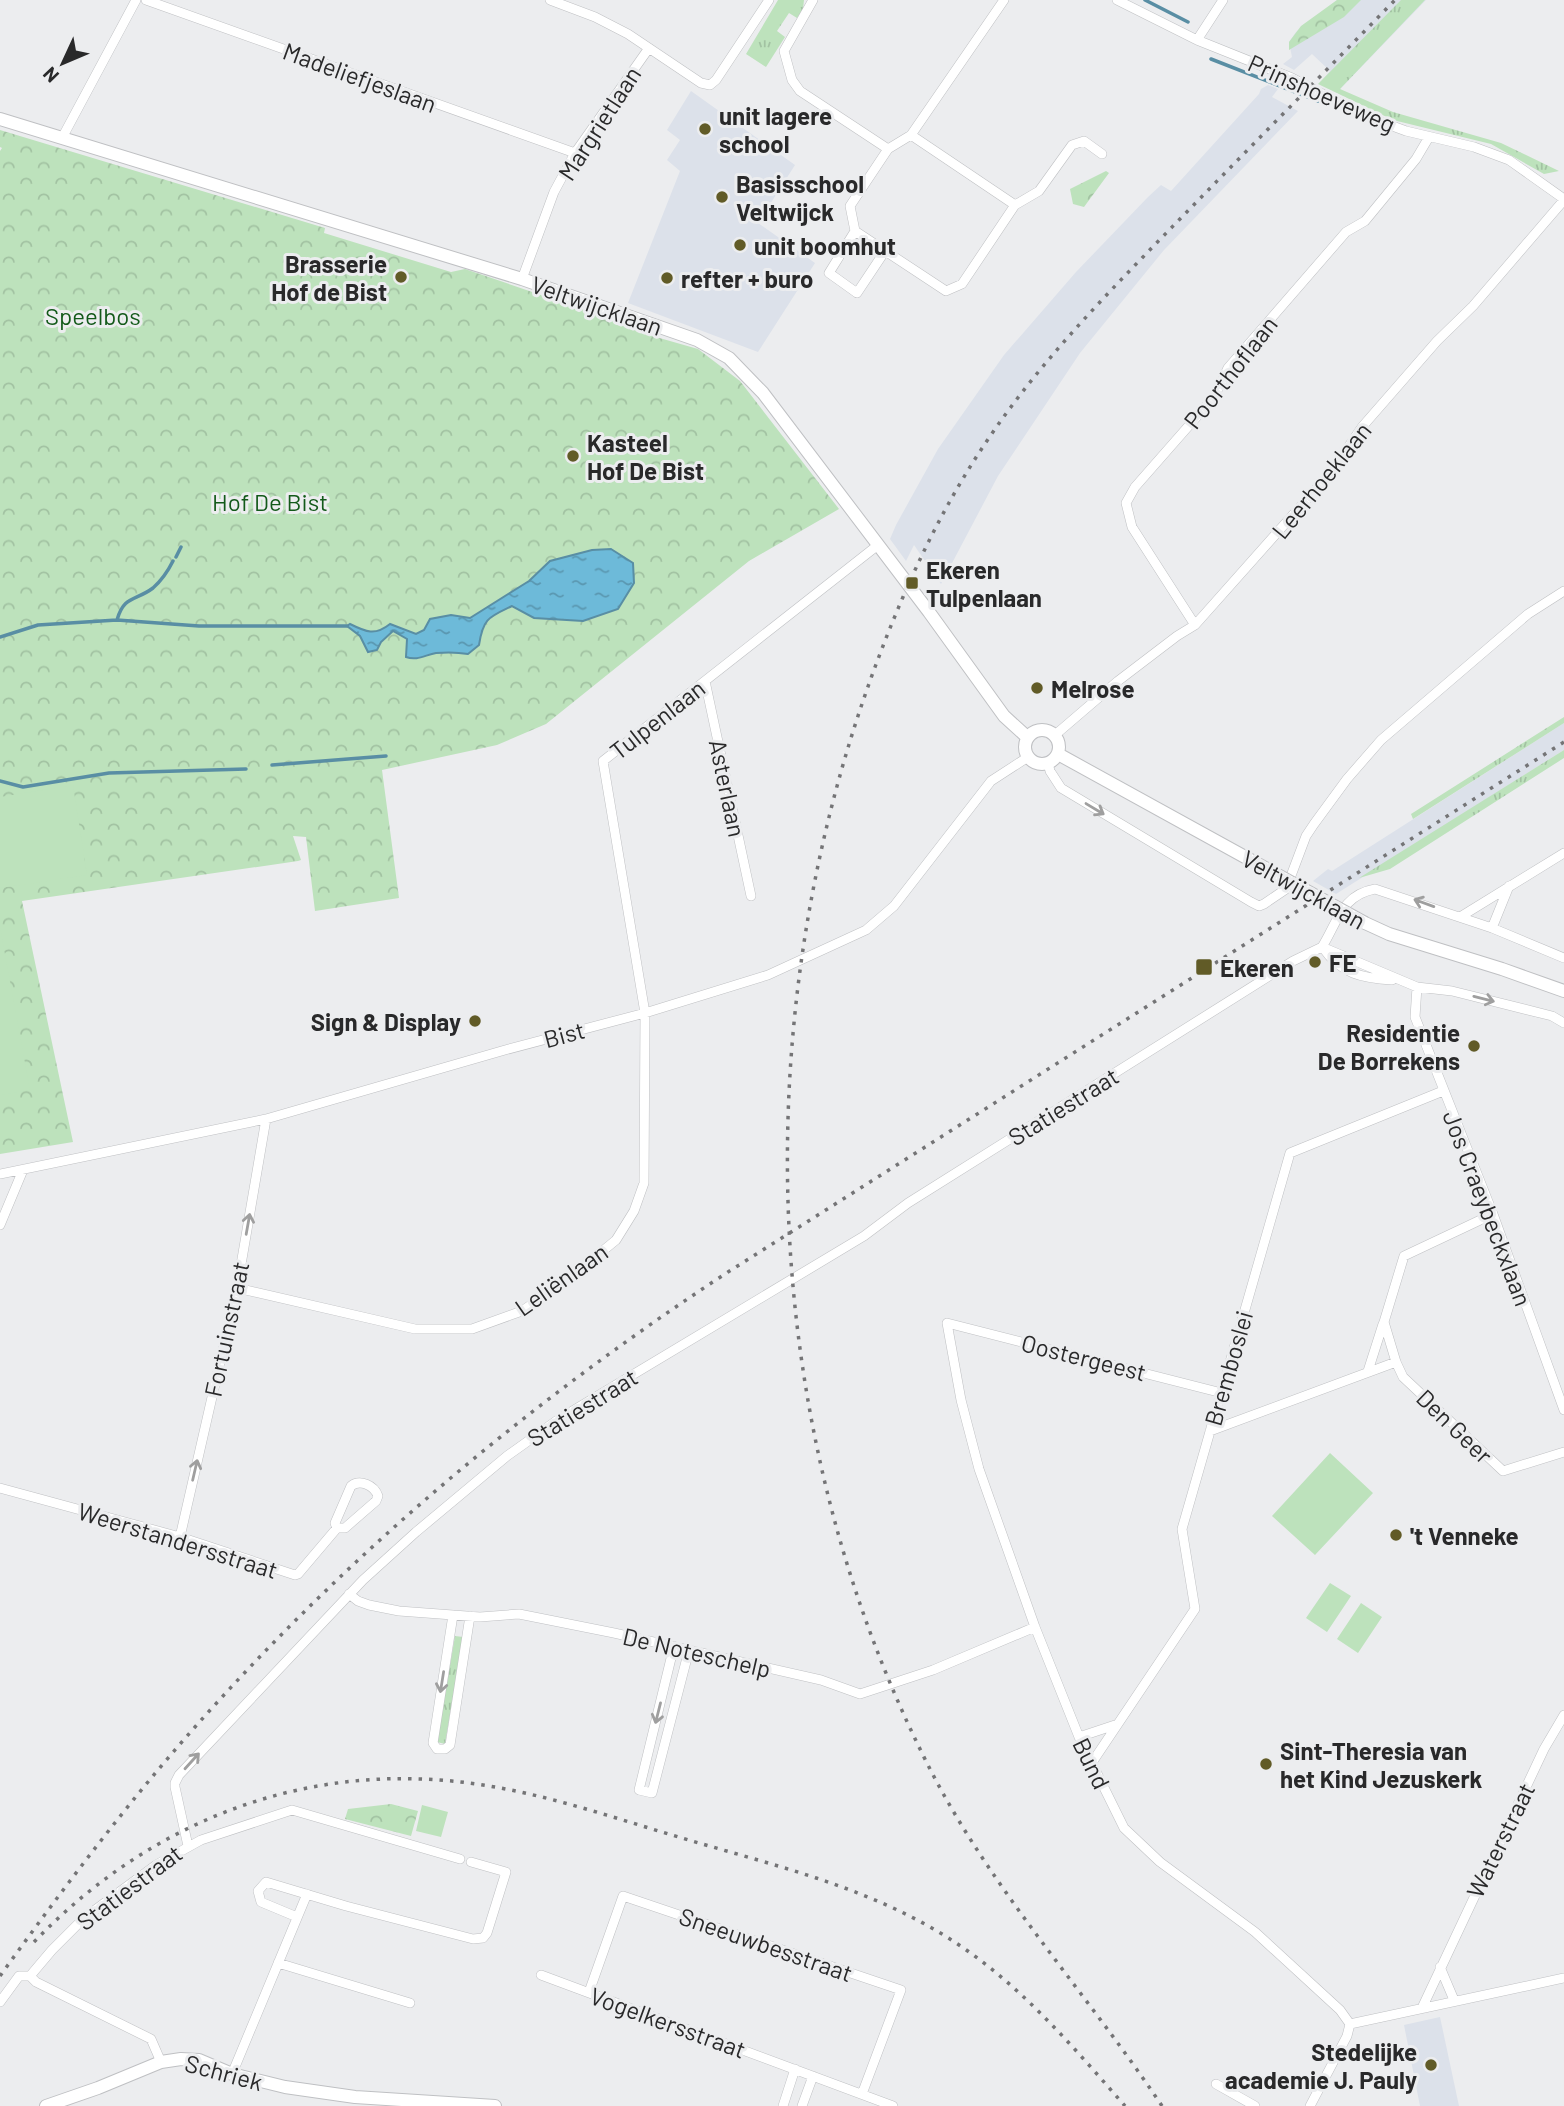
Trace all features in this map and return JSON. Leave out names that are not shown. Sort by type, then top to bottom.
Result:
[{"type":"street","points":[[62,138],[136,0]]},
{"type":"street","name":"Madeliefjeslaan","points":[[146,0],[575,153]]},
{"type":"street","points":[[550,0],[595,17],[649,48],[701,83],[710,85],[769,0]]},
{"type":"street","points":[[813,0],[784,51],[792,80],[800,91],[888,149]]},
{"type":"street","points":[[885,251],[857,293],[829,273],[855,231],[850,206],[888,149],[911,135],[1003,0]]},
{"type":"street","name":"Prinshoeveweg","points":[[1117,0],[1197,40],[1292,78],[1357,112],[1406,131],[1474,147],[1509,160],[1564,200]]},
{"type":"street","points":[[1197,40],[1223,0]]},
{"type":"street","name":"Margrietlaan","points":[[522,279],[554,192],[575,153],[649,48]]},
{"type":"street","name":"Veltwijcklaan","points":[[0,119],[522,279],[697,340],[729,358],[763,393],[1003,716],[1027,737]]},
{"type":"street","points":[[911,135],[1015,205]]},
{"type":"street","name":"Poorthoflaan","points":[[1195,625],[1132,527],[1126,503],[1135,487],[1214,397],[1228,368],[1346,232],[1364,221],[1416,159],[1429,137]]},
{"type":"street","points":[[855,231],[946,291],[962,284],[1015,205],[1039,191],[1072,145],[1084,141],[1102,154]]},
{"type":"street","name":"Leerhoeklaan","points":[[1055,735],[1118,681],[1195,625],[1331,472],[1362,428],[1437,341],[1473,306],[1564,200]]},
{"type":"street","name":"Tulpenlaan","points":[[645,1013],[603,761],[878,545]]},
{"type":"street","name":"Veltwijcklaan","points":[[1055,735],[1059,744],[1050,771],[1061,788],[1259,906],[1286,890],[1314,824],[1381,740],[1528,614],[1564,591]]},
{"type":"street","name":"Asterlaan","points":[[705,681],[751,896]]},
{"type":"street","points":[[1053,759],[1037,764],[1028,757],[1024,747],[1027,737],[1035,731],[1046,730],[1055,735]]},
{"type":"street","name":"Bist","points":[[0,1174],[266,1119],[645,1013],[768,975],[866,930],[894,906],[991,781],[1028,757]]},
{"type":"street","name":"Veltwijcklaan","points":[[1053,759],[1389,934],[1502,969],[1564,992]]},
{"type":"street","points":[[1460,917],[1564,853]]},
{"type":"street","points":[[1492,928],[1509,886]]},
{"type":"street","points":[[1322,947],[1346,904],[1362,891],[1375,889],[1492,928],[1564,958]]},
{"type":"street","name":"Veltwijcklaan","points":[[1322,947],[1332,962],[1355,975],[1452,991],[1552,1016],[1564,1023]]},
{"type":"street","name":"Statiestraat","points":[[0,2002],[19,1976],[30,1976],[60,1942],[104,1902],[188,1846],[175,1787],[179,1775],[349,1594],[483,1475],[531,1438],[864,1236],[908,1203],[1293,961],[1322,947]]},
{"type":"street","name":"Jos Craeybeckxlaan","points":[[1417,987],[1415,1017],[1493,1214],[1564,1410]]},
{"type":"street","name":"Leliënlaan","points":[[237,1288],[415,1329],[472,1329],[522,1311],[571,1278],[615,1240],[634,1212],[644,1183],[645,1013]]},
{"type":"street","name":"Bremboslei","points":[[1091,1764],[1195,1609],[1182,1528],[1290,1153],[1443,1091]]},
{"type":"street","name":"Fortuinstraat","points":[[180,1537],[237,1288],[266,1119]]},
{"type":"street","points":[[0,1225],[23,1170]]},
{"type":"street","points":[[1368,1371],[1404,1256],[1493,1214]]},
{"type":"street","name":"Den Geer","points":[[1384,1322],[1403,1377],[1503,1471],[1564,1452]]},
{"type":"street","name":"Oostergeest","points":[[947,1323],[1222,1393]]},
{"type":"street","name":"Bund","points":[[947,1323],[961,1400],[979,1469],[1035,1627],[1079,1737],[1124,1828],[1160,1862],[1255,1932],[1340,2010],[1350,2024]]},
{"type":"street","points":[[1210,1432],[1396,1362]]},
{"type":"street","name":"Weerstandersstraat","points":[[0,1488],[180,1537],[290,1574],[298,1574],[337,1528],[345,1528],[376,1501],[378,1496],[373,1488],[361,1482],[355,1482],[351,1486],[335,1523],[337,1528]]},
{"type":"street","name":"De Noteschelp","points":[[349,1594],[369,1605],[399,1611],[470,1616],[519,1614],[821,1680],[860,1694],[933,1670],[1035,1627]]},
{"type":"street","points":[[453,1615],[433,1743],[441,1750],[450,1745],[470,1616]]},
{"type":"street","points":[[674,1646],[639,1790],[652,1793],[688,1650]]},
{"type":"street","name":"Waterstraat","points":[[1422,2008],[1544,1749],[1564,1715]]},
{"type":"street","points":[[1079,1737],[1115,1725]]},
{"type":"street","points":[[188,1846],[292,1810],[460,1859]]},
{"type":"street","points":[[297,1917],[261,1902],[258,1891],[266,1882],[473,1939],[482,1938],[487,1933],[506,1872],[471,1862]]},
{"type":"street","points":[[232,2074],[307,1894]]},
{"type":"street","name":"Sneeuwbesstraat","points":[[589,1992],[623,1896],[901,1990],[862,2094]]},
{"type":"street","points":[[278,1963],[410,2003]]},
{"type":"street","points":[[1440,1967],[1454,2000]]},
{"type":"street","name":"Vogelkersstraat","points":[[541,1975],[892,2106]]},
{"type":"street","name":"Schriek","points":[[30,1976],[36,1982],[151,2039],[161,2062]]},
{"type":"street","points":[[1310,2106],[1347,2036],[1350,2024],[1564,1978]]},
{"type":"street","name":"Schriek","points":[[46,2106],[161,2062],[181,2059],[199,2060],[232,2074],[272,2085],[355,2097],[495,2106]]},
{"type":"street","points":[[783,2106],[795,2069]]},
{"type":"street","points":[[802,2106],[813,2076]]},
{"type":"street","points":[[1216,2084],[1255,2106]]},
{"type":"shaded area","points":[[1337,0],[1426,0],[1340,89],[1322,80],[1330,71],[1312,54],[1294,70],[1283,64],[1292,57],[1289,42],[1296,32]]},
{"type":"shaded area","points":[[1268,85],[1278,89],[1272,97],[1298,111],[1164,250],[1080,353],[998,476],[941,584],[914,545],[906,561],[890,539],[896,525],[938,449],[1004,355],[1076,272],[1148,197],[1161,185],[1171,191],[1261,89]]},
{"type":"shaded area","name":"Basisschool Veltwijck","points":[[691,91],[795,165],[758,223],[815,263],[758,352],[628,303],[680,171],[667,160],[680,140],[667,130]]},
{"type":"shaded area","points":[[1564,723],[1564,750],[1336,894],[1313,881],[1328,869],[1332,871]]},
{"type":"shaded area","name":"Stedelijke academie J. Pauly","points":[[1440,2017],[1459,2106],[1420,2106],[1404,2025]]},
{"type":"green space","points":[[778,0],[804,0],[803,9],[797,18],[789,13],[777,31],[785,37],[766,67],[746,54]]},
{"type":"green space","points":[[1337,0],[1361,0],[1344,17],[1289,50],[1289,42],[1301,26]]},
{"type":"green space","points":[[1401,0],[1425,0],[1340,89],[1393,112],[1501,143],[1559,171],[1544,174],[1491,144],[1393,120],[1318,84]]},
{"type":"green space","name":"Hof De Bist","points":[[0,130],[325,228],[324,233],[451,272],[465,269],[629,325],[642,333],[698,349],[740,381],[839,509],[749,561],[546,724],[497,745],[382,770],[399,898],[315,911],[306,837],[293,836],[301,860],[298,861],[22,901],[73,1142],[0,1154],[2,148]]},
{"type":"green space","points":[[1106,171],[1109,173],[1084,207],[1073,204],[1070,189]]},
{"type":"green space","points":[[1564,717],[1564,723],[1413,819],[1411,814]]},
{"type":"green space","points":[[1564,750],[1564,758],[1390,869],[1359,878]]},
{"type":"green space","points":[[73,785],[87,875],[0,888],[0,797]]},
{"type":"green space","points":[[0,927],[30,1090],[0,1095]]},
{"type":"green space","points":[[1330,1453],[1373,1493],[1315,1555],[1272,1516]]},
{"type":"green space","points":[[1330,1583],[1351,1596],[1327,1632],[1306,1618]]},
{"type":"green space","points":[[1361,1603],[1382,1617],[1358,1653],[1337,1639]]},
{"type":"green space","points":[[455,1636],[463,1637],[445,1744],[437,1742]]},
{"type":"green space","points":[[391,1804],[418,1811],[411,1836],[345,1819],[348,1809]]},
{"type":"green space","points":[[422,1805],[448,1812],[441,1837],[416,1831]]},
{"type":"water","points":[[611,549],[633,563],[634,583],[618,609],[583,621],[534,618],[512,606],[488,620],[479,645],[468,654],[436,653],[414,658],[406,657],[407,639],[393,631],[377,650],[368,652],[360,636],[347,626],[350,624],[366,631],[375,631],[390,624],[416,634],[424,630],[430,619],[451,615],[470,618],[529,581],[550,561],[592,550]]},
{"type":"waterway","points":[[1145,0],[1188,22]]},
{"type":"waterway","points":[[1211,59],[1318,101]]},
{"type":"waterway","points":[[176,557],[181,547]]},
{"type":"waterway","points":[[117,620],[123,606],[153,588],[173,561]]},
{"type":"waterway","points":[[0,637],[38,625],[117,620],[199,626],[347,626]]},
{"type":"waterway","points":[[272,765],[386,756]]},
{"type":"waterway","points":[[0,781],[23,787],[109,773],[246,769]]},
{"type":"railway","points":[[1162,2106],[982,1858],[930,1769],[872,1637],[829,1499],[801,1357],[788,1213],[790,1068],[807,924],[838,783],[883,646],[918,563],[960,483],[1013,404],[1080,324],[1395,0]]},
{"type":"railway","points":[[0,1976],[70,1880],[144,1787],[255,1662],[380,1540],[514,1426],[655,1321],[728,1272],[1564,742]]},
{"type":"railway","points":[[34,1942],[80,1899],[130,1861],[183,1831],[239,1807],[297,1790],[357,1781],[419,1779],[483,1785],[562,1802],[762,1861],[831,1883],[899,1911],[962,1947],[1007,1982],[1048,2021],[1125,2106]]},
{"type":"place","name":"unit lagere school","points":[[705,129]]},
{"type":"place","name":"Basisschool Veltwijck","points":[[722,197]]},
{"type":"place","name":"unit boomhut","points":[[740,245]]},
{"type":"place","name":"Brasserie Hof de Bist","points":[[401,277]]},
{"type":"place","name":"refter + buro","points":[[667,278]]},
{"type":"place","name":"Kasteel Hof De Bist","points":[[573,456]]},
{"type":"place","name":"Ekeren Tulpenlaan","points":[[912,583]]},
{"type":"place","name":"Melrose","points":[[1037,688]]},
{"type":"place","name":"FE","points":[[1315,962]]},
{"type":"place","name":"Ekeren","points":[[1204,967]]},
{"type":"place","name":"Sign & Display","points":[[475,1021]]},
{"type":"place","name":"Residentie De Borrekens","points":[[1474,1046]]},
{"type":"place","name":"'t Venneke","points":[[1396,1535]]},
{"type":"place","name":"Sint-Theresia van het Kind Jezuskerk","points":[[1266,1764]]},
{"type":"place","name":"Stedelijke academie J. Pauly","points":[[1431,2065]]},
{"type":"park label","name":"Speelbos","points":[[93,315]]}]
